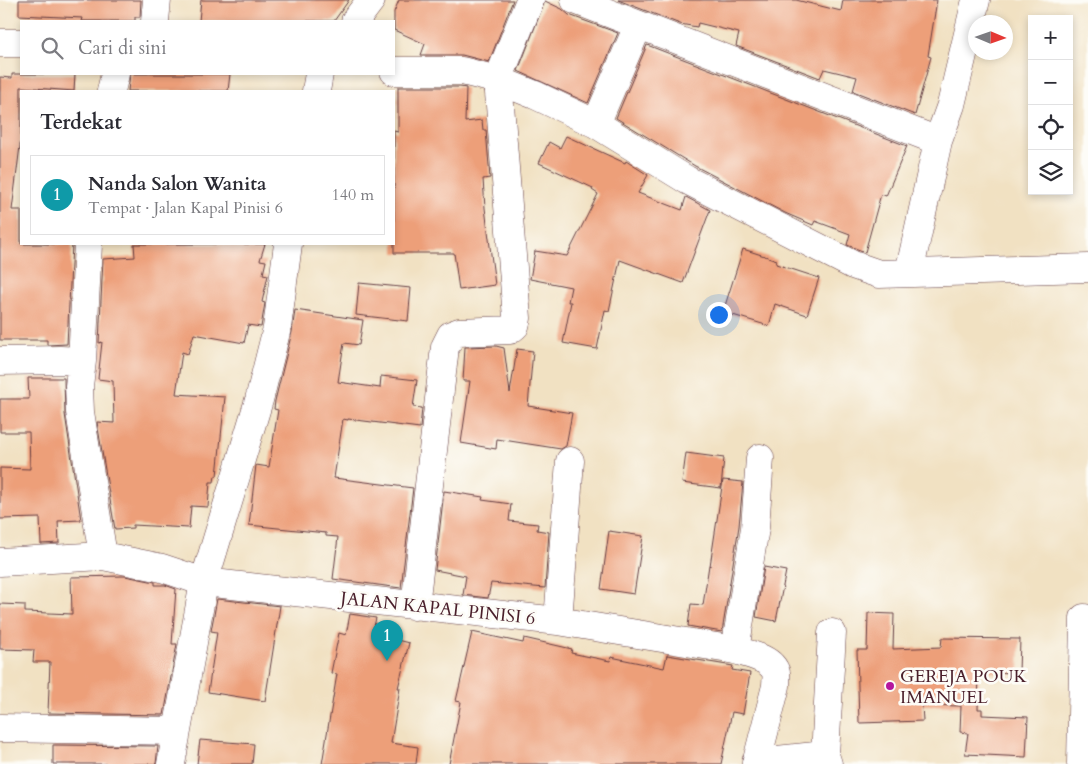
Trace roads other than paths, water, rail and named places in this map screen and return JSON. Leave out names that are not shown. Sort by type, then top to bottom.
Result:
[{"type":"street","points":[[155,20],[158,0]]},
{"type":"street","points":[[357,20],[371,0]]},
{"type":"street","points":[[415,606],[445,347],[451,335],[459,332],[510,330],[515,326],[517,318],[498,80],[530,0]]},
{"type":"street","points":[[575,0],[938,141]]},
{"type":"street","points":[[909,273],[938,141],[951,105],[976,0]]},
{"type":"street","points":[[596,124],[638,26]]},
{"type":"street","points":[[0,43],[20,43]]},
{"type":"street","points":[[395,71],[462,71],[498,80],[596,124],[687,180],[853,265],[879,274],[1088,268]]},
{"type":"street","points":[[111,90],[115,75]]},
{"type":"street","points":[[316,90],[319,75]]},
{"type":"street","points":[[88,245],[79,386],[80,412],[103,556]]},
{"type":"street","points":[[171,764],[204,582],[259,400],[275,337],[288,245]]},
{"type":"street","points":[[0,361],[82,361]]},
{"type":"street","points":[[735,650],[755,528],[760,458]]},
{"type":"street","points":[[558,621],[570,460]]},
{"type":"street","name":"JALAN KAPAL PINISI 6","points":[[0,562],[103,556],[162,568],[204,582],[558,621],[735,650],[760,658],[770,664],[776,673],[776,686],[756,763]]},
{"type":"street","points":[[1081,764],[1086,648],[1084,618]]},
{"type":"street","points":[[756,763],[827,760],[832,633]]},
{"type":"street","points":[[0,728],[176,731]]},
{"type":"place","name":"Nanda Salon Wanita","points":[[387,661]]},
{"type":"place","name":"GEREJA POUK IMANUEL","points":[[890,686]]}]
